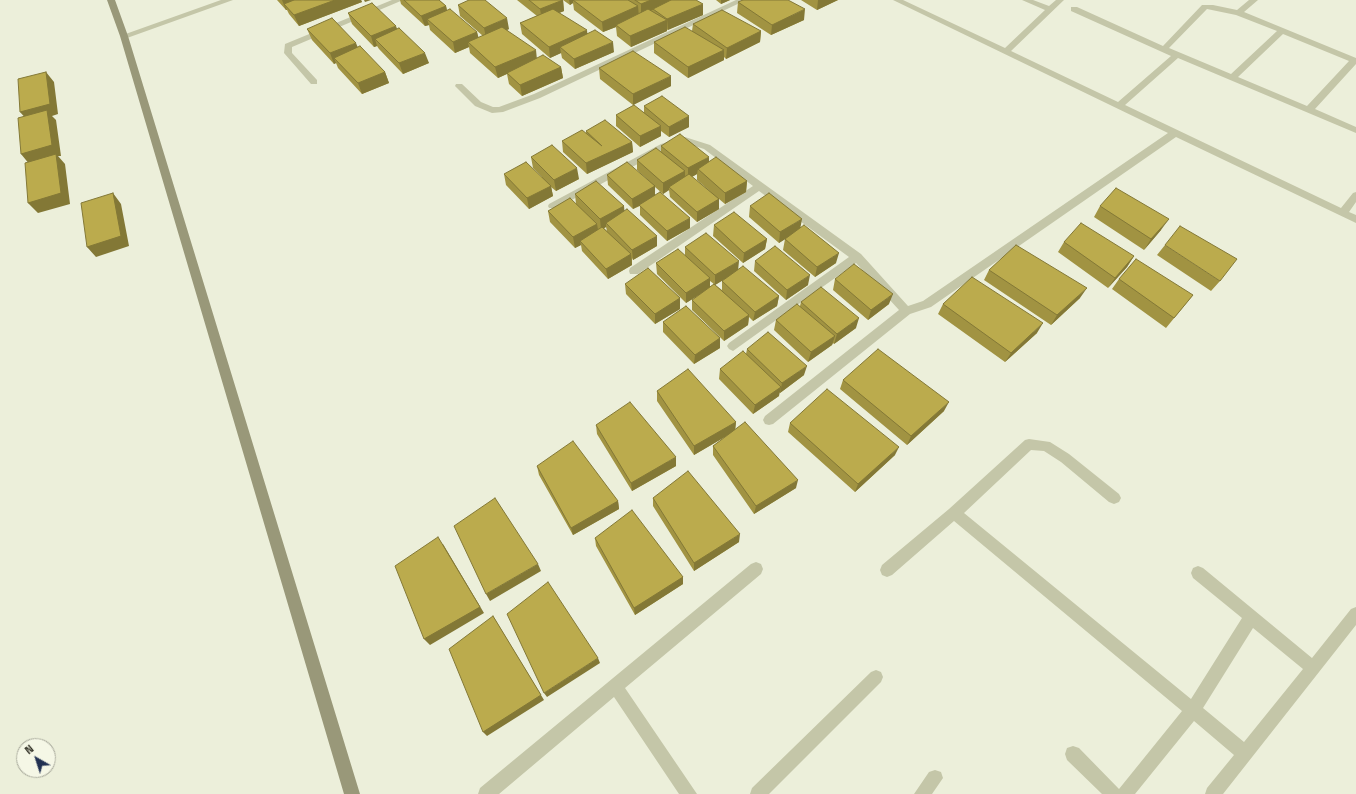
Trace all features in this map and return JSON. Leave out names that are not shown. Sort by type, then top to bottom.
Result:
[{"type":"street","points":[[111,0],[124,36],[352,794]]},
{"type":"street","points":[[124,36],[229,0]]},
{"type":"street","points":[[314,82],[288,53],[288,46],[399,0]]},
{"type":"street","points":[[459,86],[478,104],[492,110],[500,110],[537,96],[707,14],[742,0]]},
{"type":"street","points":[[897,0],[1356,220]]},
{"type":"street","points":[[911,6],[920,0]]},
{"type":"street","points":[[1026,0],[1051,9]]},
{"type":"street","points":[[1006,52],[1060,0]]},
{"type":"street","points":[[1239,13],[1249,1]]},
{"type":"street","points":[[1164,49],[1205,7],[1213,7],[1239,13],[1355,60],[1309,110]]},
{"type":"street","points":[[1074,9],[1177,55],[1356,130]]},
{"type":"street","points":[[1232,78],[1283,30]]},
{"type":"street","points":[[1118,106],[1177,55]]},
{"type":"street","points":[[769,420],[906,311],[927,304],[1175,133]]},
{"type":"street","points":[[553,206],[664,146],[685,140],[707,147],[784,205],[857,256],[906,311]]},
{"type":"street","points":[[634,271],[760,186]]},
{"type":"street","points":[[1344,214],[1356,195]]},
{"type":"street","points":[[733,346],[857,256]]},
{"type":"street","points":[[887,570],[954,513],[1030,444],[1046,446],[1114,498]]},
{"type":"street","points":[[954,513],[1246,754]]},
{"type":"street","points":[[486,794],[756,569]]},
{"type":"street","points":[[1198,573],[1313,668]]},
{"type":"street","points":[[1213,794],[1356,614]]},
{"type":"street","points":[[1125,794],[1193,710],[1245,626],[1252,618]]},
{"type":"street","points":[[758,794],[876,677]]},
{"type":"street","points":[[616,687],[689,794]]},
{"type":"street","points":[[1073,754],[1113,794]]},
{"type":"street","points":[[922,794],[935,778]]},
{"type":"building","points":[[294,0],[335,0],[294,15],[284,4]]},
{"type":"building","points":[[404,0],[439,0],[446,6],[421,16]]},
{"type":"building","points":[[469,0],[485,0],[507,18],[484,28],[458,5]]},
{"type":"building","points":[[529,0],[563,0],[540,9]]},
{"type":"building","points":[[573,0],[628,0],[638,6],[602,22]]},
{"type":"building","points":[[635,0],[651,0],[641,4]]},
{"type":"building","points":[[671,0],[696,0],[703,4],[667,19],[653,9]]},
{"type":"building","points":[[743,0],[788,0],[805,9],[772,25],[738,2]]},
{"type":"building","points":[[372,3],[396,26],[371,36],[348,13]]},
{"type":"building","points":[[450,9],[477,32],[453,42],[427,19]]},
{"type":"building","points":[[553,9],[587,30],[549,47],[520,23]]},
{"type":"building","points":[[648,9],[667,20],[630,36],[616,25]]},
{"type":"building","points":[[722,10],[761,31],[727,48],[693,24]]},
{"type":"building","points":[[332,18],[356,43],[330,53],[307,29]]},
{"type":"building","points":[[502,27],[536,50],[495,67],[468,42]]},
{"type":"building","points":[[685,27],[724,50],[688,67],[654,42]]},
{"type":"building","points":[[399,28],[425,53],[399,63],[375,39]]},
{"type":"building","points":[[595,30],[613,42],[574,59],[560,47]]},
{"type":"building","points":[[360,46],[385,72],[358,83],[334,58]]},
{"type":"building","points":[[633,51],[671,76],[633,94],[599,68]]},
{"type":"building","points":[[543,55],[561,67],[520,85],[507,73]]},
{"type":"building","points":[[46,72],[50,104],[20,112],[18,79]]},
{"type":"building","points":[[662,96],[689,116],[669,127],[644,106]]},
{"type":"building","points":[[634,105],[661,126],[640,136],[616,115]]},
{"type":"building","points":[[47,110],[52,145],[21,154],[18,118]]},
{"type":"building","points":[[605,120],[632,142],[586,163],[562,141],[582,130],[602,146],[586,131]]},
{"type":"building","points":[[680,134],[709,157],[688,168],[661,146]]},
{"type":"building","points":[[552,145],[577,168],[554,180],[531,157]]},
{"type":"building","points":[[656,148],[685,171],[663,183],[637,160]]},
{"type":"building","points":[[56,154],[61,193],[28,203],[25,163]]},
{"type":"building","points":[[716,157],[747,181],[725,193],[698,169]]},
{"type":"building","points":[[526,162],[551,186],[527,198],[504,174]]},
{"type":"building","points":[[627,162],[655,186],[632,199],[607,175]]},
{"type":"building","points":[[689,174],[719,199],[697,212],[669,187]]},
{"type":"building","points":[[596,181],[624,206],[600,219],[575,194]]},
{"type":"building","points":[[1116,188],[1169,219],[1151,239],[1100,206]]},
{"type":"building","points":[[660,192],[690,218],[667,231],[639,205]]},
{"type":"building","points":[[113,193],[121,236],[87,247],[81,203]]},
{"type":"building","points":[[769,193],[802,219],[780,232],[750,206]]},
{"type":"building","points":[[570,198],[597,224],[573,237],[548,211]]},
{"type":"building","points":[[627,209],[657,236],[632,250],[606,223]]},
{"type":"building","points":[[734,212],[767,239],[744,253],[714,225]]},
{"type":"building","points":[[1081,223],[1134,256],[1115,278],[1064,242]]},
{"type":"building","points":[[804,225],[839,253],[817,267],[785,239]]},
{"type":"building","points":[[1180,226],[1237,259],[1220,281],[1165,245]]},
{"type":"building","points":[[602,227],[631,254],[606,269],[580,241]]},
{"type":"building","points":[[706,233],[739,261],[715,275],[685,247]]},
{"type":"building","points":[[1016,245],[1087,288],[1057,315],[989,270]]},
{"type":"building","points":[[775,246],[810,275],[787,290],[755,261]]},
{"type":"building","points":[[678,249],[710,278],[686,293],[656,263]]},
{"type":"building","points":[[1136,259],[1193,295],[1174,318],[1119,279]]},
{"type":"building","points":[[854,264],[893,294],[871,310],[835,279]]},
{"type":"building","points":[[743,266],[779,296],[755,312],[722,281]]},
{"type":"building","points":[[648,268],[680,298],[655,314],[625,284]]},
{"type":"building","points":[[972,277],[1043,323],[1011,353],[943,304]]},
{"type":"building","points":[[714,284],[749,315],[724,331],[692,300]]},
{"type":"building","points":[[821,287],[859,318],[837,334],[801,302]]},
{"type":"building","points":[[797,304],[835,336],[811,352],[776,320]]},
{"type":"building","points":[[686,306],[720,338],[695,355],[663,322]]},
{"type":"building","points":[[768,332],[807,366],[782,383],[747,349]]},
{"type":"building","points":[[878,349],[949,402],[911,436],[843,380]]},
{"type":"building","points":[[743,351],[781,387],[755,405],[720,369]]},
{"type":"building","points":[[688,369],[736,422],[694,446],[657,391]]},
{"type":"building","points":[[827,389],[899,447],[858,484],[790,423]]},
{"type":"building","points":[[630,402],[676,457],[631,483],[596,425]]},
{"type":"building","points":[[745,422],[798,480],[756,506],[713,446]]},
{"type":"building","points":[[573,441],[618,501],[571,528],[537,466]]},
{"type":"building","points":[[688,471],[740,534],[694,563],[653,498]]},
{"type":"building","points":[[495,498],[538,564],[486,594],[454,526]]},
{"type":"building","points":[[632,510],[683,577],[634,608],[595,538]]},
{"type":"building","points":[[438,537],[480,607],[424,639],[395,566]]},
{"type":"building","points":[[548,582],[598,658],[544,693],[507,614]]},
{"type":"building","points":[[493,616],[541,695],[483,732],[449,649]]}]
